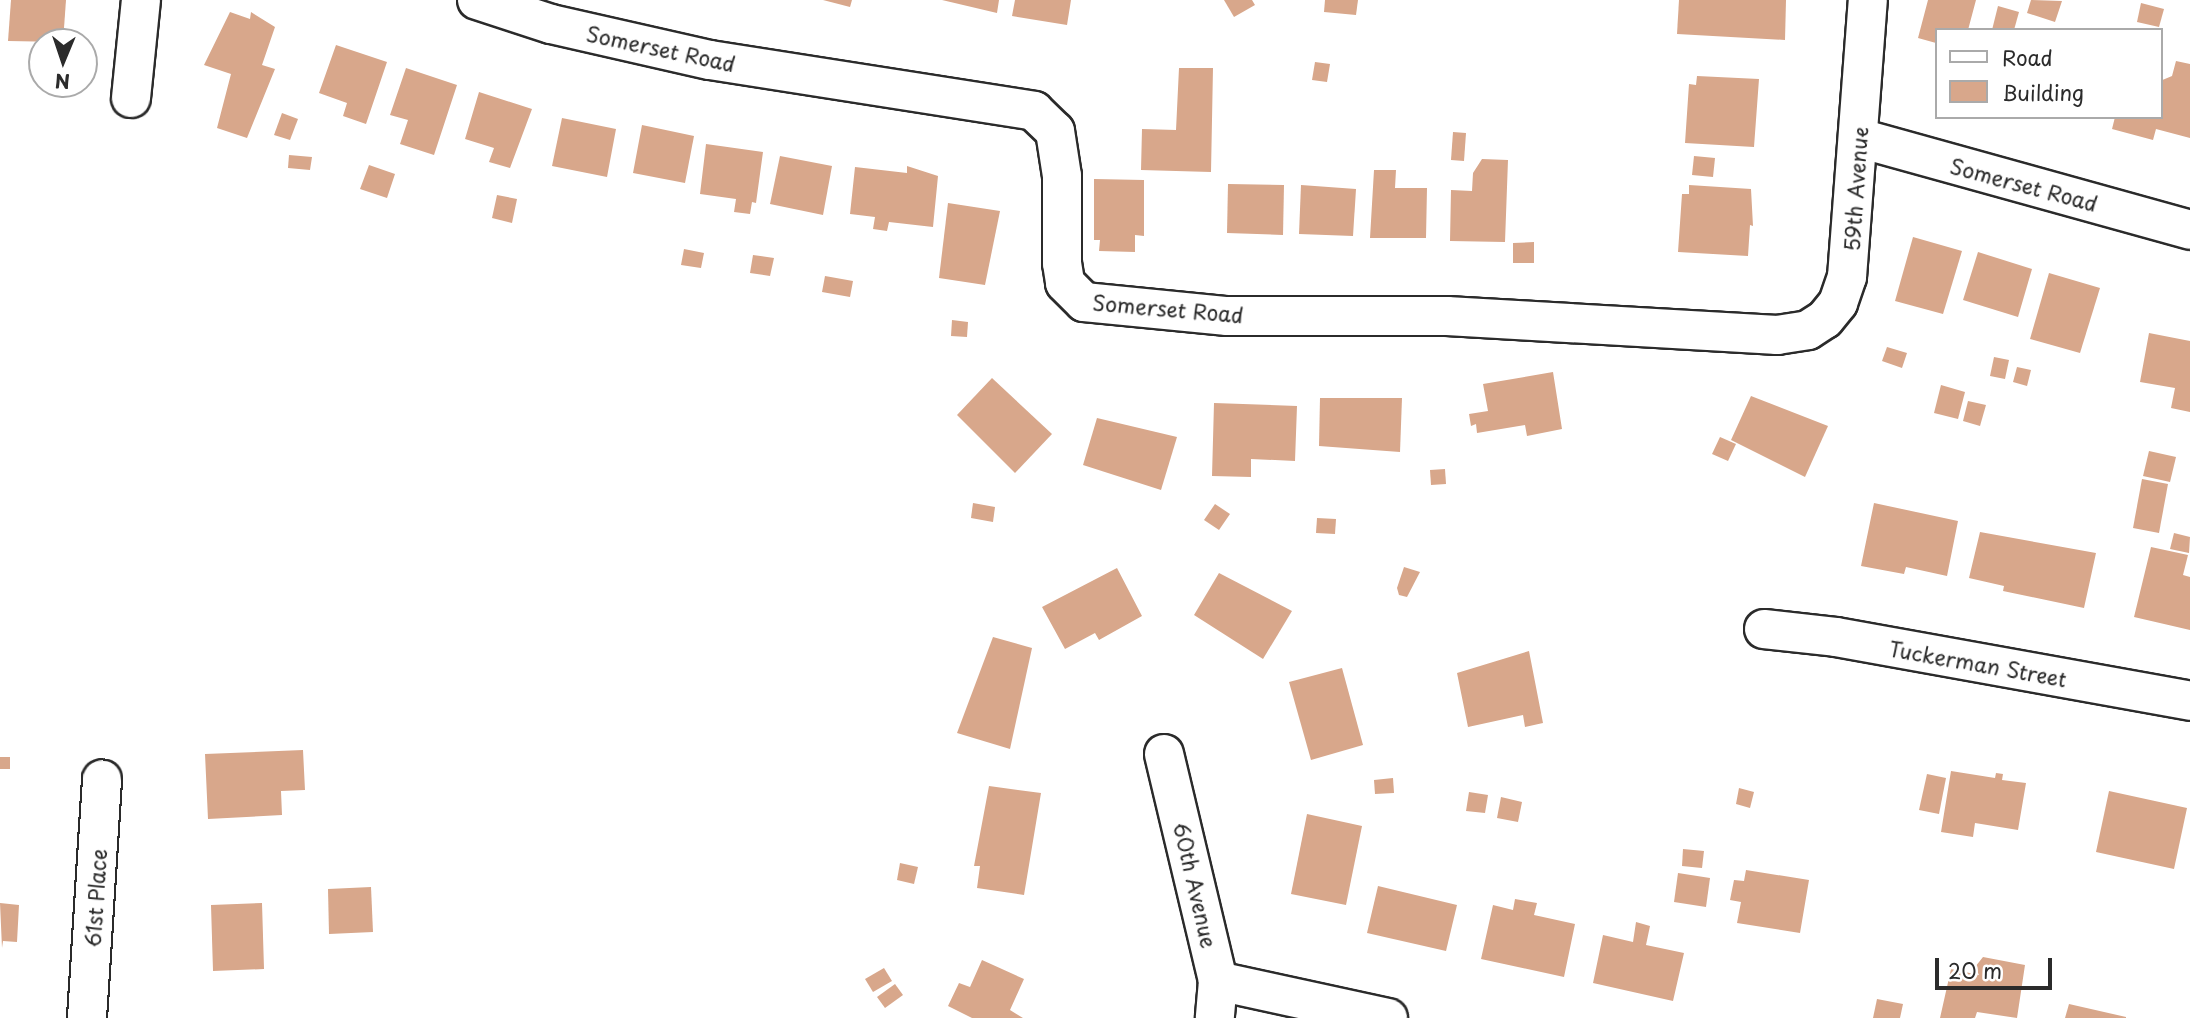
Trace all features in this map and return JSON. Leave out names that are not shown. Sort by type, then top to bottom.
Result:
[{"type":"street","points":[[131,99],[142,0]]},
{"type":"street","name":"Somerset Road","points":[[477,0],[551,24],[709,60],[1034,111],[1055,131],[1062,176],[1062,263],[1065,283],[1083,302],[1227,316],[1447,316],[1777,335]]},
{"type":"street","name":"59th Avenue","points":[[1777,335],[1808,330],[1838,303],[1854,225],[1868,0]]},
{"type":"street","name":"Somerset Road","points":[[1859,138],[2190,230]]},
{"type":"street","name":"Tuckerman Street","points":[[1765,629],[1836,637],[2190,701]]},
{"type":"street","name":"60th Avenue","points":[[1164,754],[1217,1000]]},
{"type":"street","name":"61st Place","points":[[87,1018],[102,779]]},
{"type":"street","points":[[1217,1000],[1388,1018]]},
{"type":"building","points":[[11,0],[66,0],[64,28],[28,28],[28,41],[8,41]]},
{"type":"building","points":[[823,0],[852,0],[850,7]]},
{"type":"building","points":[[942,0],[999,0],[997,13]]},
{"type":"building","points":[[1015,0],[1071,0],[1067,25],[1012,16]]},
{"type":"building","points":[[1224,0],[1252,0],[1255,5],[1234,17]]},
{"type":"building","points":[[1325,0],[1358,0],[1356,15],[1324,12]]},
{"type":"building","points":[[1679,0],[1786,0],[1785,40],[1677,34]]},
{"type":"building","points":[[1928,0],[1976,0],[1969,28],[1934,28],[1934,42],[1918,38]]},
{"type":"building","points":[[2031,0],[2062,1],[2055,22],[2027,13]]},
{"type":"building","points":[[2141,3],[2164,9],[2159,27],[2137,22]]},
{"type":"building","points":[[1998,6],[2019,12],[2015,28],[1992,28]]},
{"type":"building","points":[[230,12],[250,19],[251,12],[275,27],[262,65],[275,69],[247,138],[217,128],[231,74],[204,65]]},
{"type":"building","points":[[336,45],[387,62],[366,124],[343,116],[347,103],[319,93]]},
{"type":"building","points":[[2176,61],[2190,64],[2190,138],[2156,129],[2153,140],[2112,129],[2114,119],[2162,119],[2162,80],[2172,76]]},
{"type":"building","points":[[1315,62],[1330,64],[1327,82],[1312,80]]},
{"type":"building","points":[[406,68],[457,85],[434,155],[400,144],[408,120],[390,115]]},
{"type":"building","points":[[1179,68],[1213,68],[1211,172],[1141,170],[1142,129],[1176,130]]},
{"type":"building","points":[[1697,76],[1759,79],[1754,147],[1685,143],[1689,84],[1696,85]]},
{"type":"building","points":[[479,92],[532,109],[510,168],[489,162],[494,148],[465,139]]},
{"type":"building","points":[[282,113],[298,119],[290,140],[274,135]]},
{"type":"building","points":[[562,118],[616,129],[607,177],[552,166]]},
{"type":"building","points":[[642,125],[694,136],[685,183],[633,173]]},
{"type":"building","points":[[1453,132],[1466,133],[1464,161],[1451,160]]},
{"type":"building","points":[[706,144],[763,152],[756,203],[752,202],[750,214],[734,212],[736,199],[700,194]]},
{"type":"building","points":[[289,155],[312,157],[310,170],[288,168]]},
{"type":"building","points":[[780,156],[832,166],[823,215],[770,204]]},
{"type":"building","points":[[1694,156],[1715,158],[1713,177],[1692,175]]},
{"type":"building","points":[[1482,159],[1508,160],[1505,242],[1450,241],[1451,190],[1472,191],[1473,173]]},
{"type":"building","points":[[369,165],[395,174],[387,198],[360,189]]},
{"type":"building","points":[[907,166],[938,176],[933,227],[889,222],[887,231],[873,229],[875,217],[850,214],[855,167],[907,173]]},
{"type":"building","points":[[1374,170],[1396,170],[1395,188],[1427,188],[1426,238],[1370,238]]},
{"type":"building","points":[[1094,179],[1144,180],[1144,236],[1135,235],[1135,252],[1099,251],[1100,240],[1094,240]]},
{"type":"building","points":[[1228,184],[1284,185],[1283,235],[1227,233]]},
{"type":"building","points":[[1301,185],[1356,189],[1353,236],[1299,234]]},
{"type":"building","points":[[1689,185],[1751,189],[1753,226],[1750,225],[1748,256],[1678,252],[1682,194],[1689,194]]},
{"type":"building","points":[[497,195],[517,199],[512,223],[492,218]]},
{"type":"building","points":[[948,203],[1000,211],[985,285],[939,278]]},
{"type":"building","points":[[1913,237],[1962,251],[1943,314],[1895,301]]},
{"type":"building","points":[[1534,242],[1534,263],[1513,263],[1513,243]]},
{"type":"building","points":[[684,249],[704,253],[701,268],[681,265]]},
{"type":"building","points":[[1978,252],[2032,269],[2018,317],[1963,300]]},
{"type":"building","points":[[753,255],[774,258],[770,276],[750,273]]},
{"type":"building","points":[[2049,273],[2100,288],[2080,353],[2030,339]]},
{"type":"building","points":[[825,276],[853,281],[850,297],[822,292]]},
{"type":"building","points":[[952,320],[968,322],[967,337],[951,336]]},
{"type":"building","points":[[2149,333],[2190,341],[2190,412],[2171,408],[2175,388],[2140,382]]},
{"type":"building","points":[[1887,347],[1907,353],[1902,368],[1882,361]]},
{"type":"building","points":[[1994,357],[2009,360],[2005,379],[1990,376]]},
{"type":"building","points":[[2017,367],[2031,370],[2027,386],[2013,382]]},
{"type":"building","points":[[1553,372],[1562,429],[1527,436],[1525,425],[1477,433],[1476,424],[1471,426],[1469,414],[1488,411],[1483,384]]},
{"type":"building","points":[[992,378],[1052,434],[1015,473],[957,415]]},
{"type":"building","points":[[1941,385],[1965,392],[1958,419],[1934,413]]},
{"type":"building","points":[[1751,396],[1828,426],[1805,477],[1731,440]]},
{"type":"building","points":[[1320,398],[1402,398],[1400,452],[1319,446]]},
{"type":"building","points":[[1968,401],[1986,405],[1980,426],[1963,421]]},
{"type":"building","points":[[1214,403],[1297,406],[1295,461],[1251,459],[1251,477],[1212,476]]},
{"type":"building","points":[[1097,418],[1177,437],[1161,490],[1083,465]]},
{"type":"building","points":[[1720,437],[1736,444],[1728,461],[1712,454]]},
{"type":"building","points":[[2149,451],[2176,457],[2170,482],[2143,476]]},
{"type":"building","points":[[1445,469],[1446,484],[1431,485],[1430,470]]},
{"type":"building","points":[[2142,479],[2168,484],[2159,533],[2133,528]]},
{"type":"building","points":[[973,503],[995,507],[993,522],[971,518]]},
{"type":"building","points":[[1874,503],[1958,521],[1947,576],[1906,567],[1904,574],[1861,566]]},
{"type":"building","points":[[1215,504],[1230,514],[1219,530],[1204,520]]},
{"type":"building","points":[[1317,518],[1336,519],[1335,534],[1316,533]]},
{"type":"building","points":[[1980,532],[2096,553],[2084,608],[2003,591],[2004,586],[1969,578]]},
{"type":"building","points":[[2174,533],[2190,537],[2189,553],[2170,549]]},
{"type":"building","points":[[2151,547],[2188,555],[2183,575],[2190,577],[2190,630],[2134,617]]},
{"type":"building","points":[[1404,567],[1420,572],[1407,597],[1399,595],[1397,588]]},
{"type":"building","points":[[1117,568],[1142,616],[1099,640],[1095,633],[1065,649],[1042,607]]},
{"type":"building","points":[[1219,573],[1292,611],[1263,659],[1194,615]]},
{"type":"building","points":[[993,637],[1032,648],[1010,749],[957,733]]},
{"type":"building","points":[[1529,651],[1543,723],[1525,727],[1523,715],[1468,727],[1457,673]]},
{"type":"building","points":[[1342,668],[1363,745],[1311,760],[1289,682]]},
{"type":"building","points":[[303,750],[305,790],[281,791],[282,815],[208,819],[205,754]]},
{"type":"building","points":[[0,757],[10,757],[10,769],[0,769]]},
{"type":"building","points":[[1951,771],[1995,778],[1996,773],[2003,774],[2002,780],[2026,783],[2018,830],[1975,823],[1973,837],[1941,832]]},
{"type":"building","points":[[1927,774],[1946,778],[1939,814],[1919,810]]},
{"type":"building","points":[[1393,778],[1394,793],[1375,794],[1374,780]]},
{"type":"building","points":[[989,786],[1041,793],[1024,895],[977,888],[980,866],[974,866]]},
{"type":"building","points":[[1739,788],[1754,792],[1750,808],[1736,804]]},
{"type":"building","points":[[2109,791],[2187,808],[2174,869],[2096,852]]},
{"type":"building","points":[[1469,792],[1488,795],[1485,813],[1466,811]]},
{"type":"building","points":[[1501,797],[1522,802],[1518,822],[1497,818]]},
{"type":"building","points":[[1307,814],[1362,826],[1346,905],[1291,894]]},
{"type":"building","points":[[1683,849],[1704,851],[1702,868],[1682,866]]},
{"type":"building","points":[[900,863],[918,867],[914,884],[897,880]]},
{"type":"building","points":[[1746,870],[1809,880],[1800,933],[1737,923],[1741,902],[1730,900],[1734,880],[1744,881]]},
{"type":"building","points":[[1678,873],[1710,878],[1706,907],[1674,902]]},
{"type":"building","points":[[1378,886],[1457,905],[1446,951],[1367,933]]},
{"type":"building","points":[[371,887],[373,932],[329,934],[328,889]]},
{"type":"building","points":[[1515,899],[1537,903],[1534,915],[1575,924],[1564,977],[1481,959],[1493,905],[1513,910]]},
{"type":"building","points":[[0,903],[19,905],[17,942],[3,941],[2,948]]},
{"type":"building","points":[[262,903],[264,969],[213,971],[211,905]]},
{"type":"building","points":[[1636,922],[1650,926],[1646,945],[1684,953],[1673,1001],[1593,983],[1603,935],[1633,942]]},
{"type":"building","points":[[1983,957],[2025,965],[2017,1018],[1977,1012],[1975,1018],[1940,1018],[1951,969],[1979,975],[1975,967]]},
{"type":"building","points":[[982,960],[1024,979],[1010,1010],[1023,1018],[972,1018],[948,1006],[959,983],[970,987]]},
{"type":"building","points":[[884,968],[892,981],[873,992],[865,979]]},
{"type":"building","points":[[895,984],[903,995],[885,1008],[877,997]]},
{"type":"building","points":[[1877,999],[1903,1004],[1900,1018],[1873,1018]]},
{"type":"building","points":[[2069,1004],[2126,1017],[2126,1018],[2065,1018]]}]
